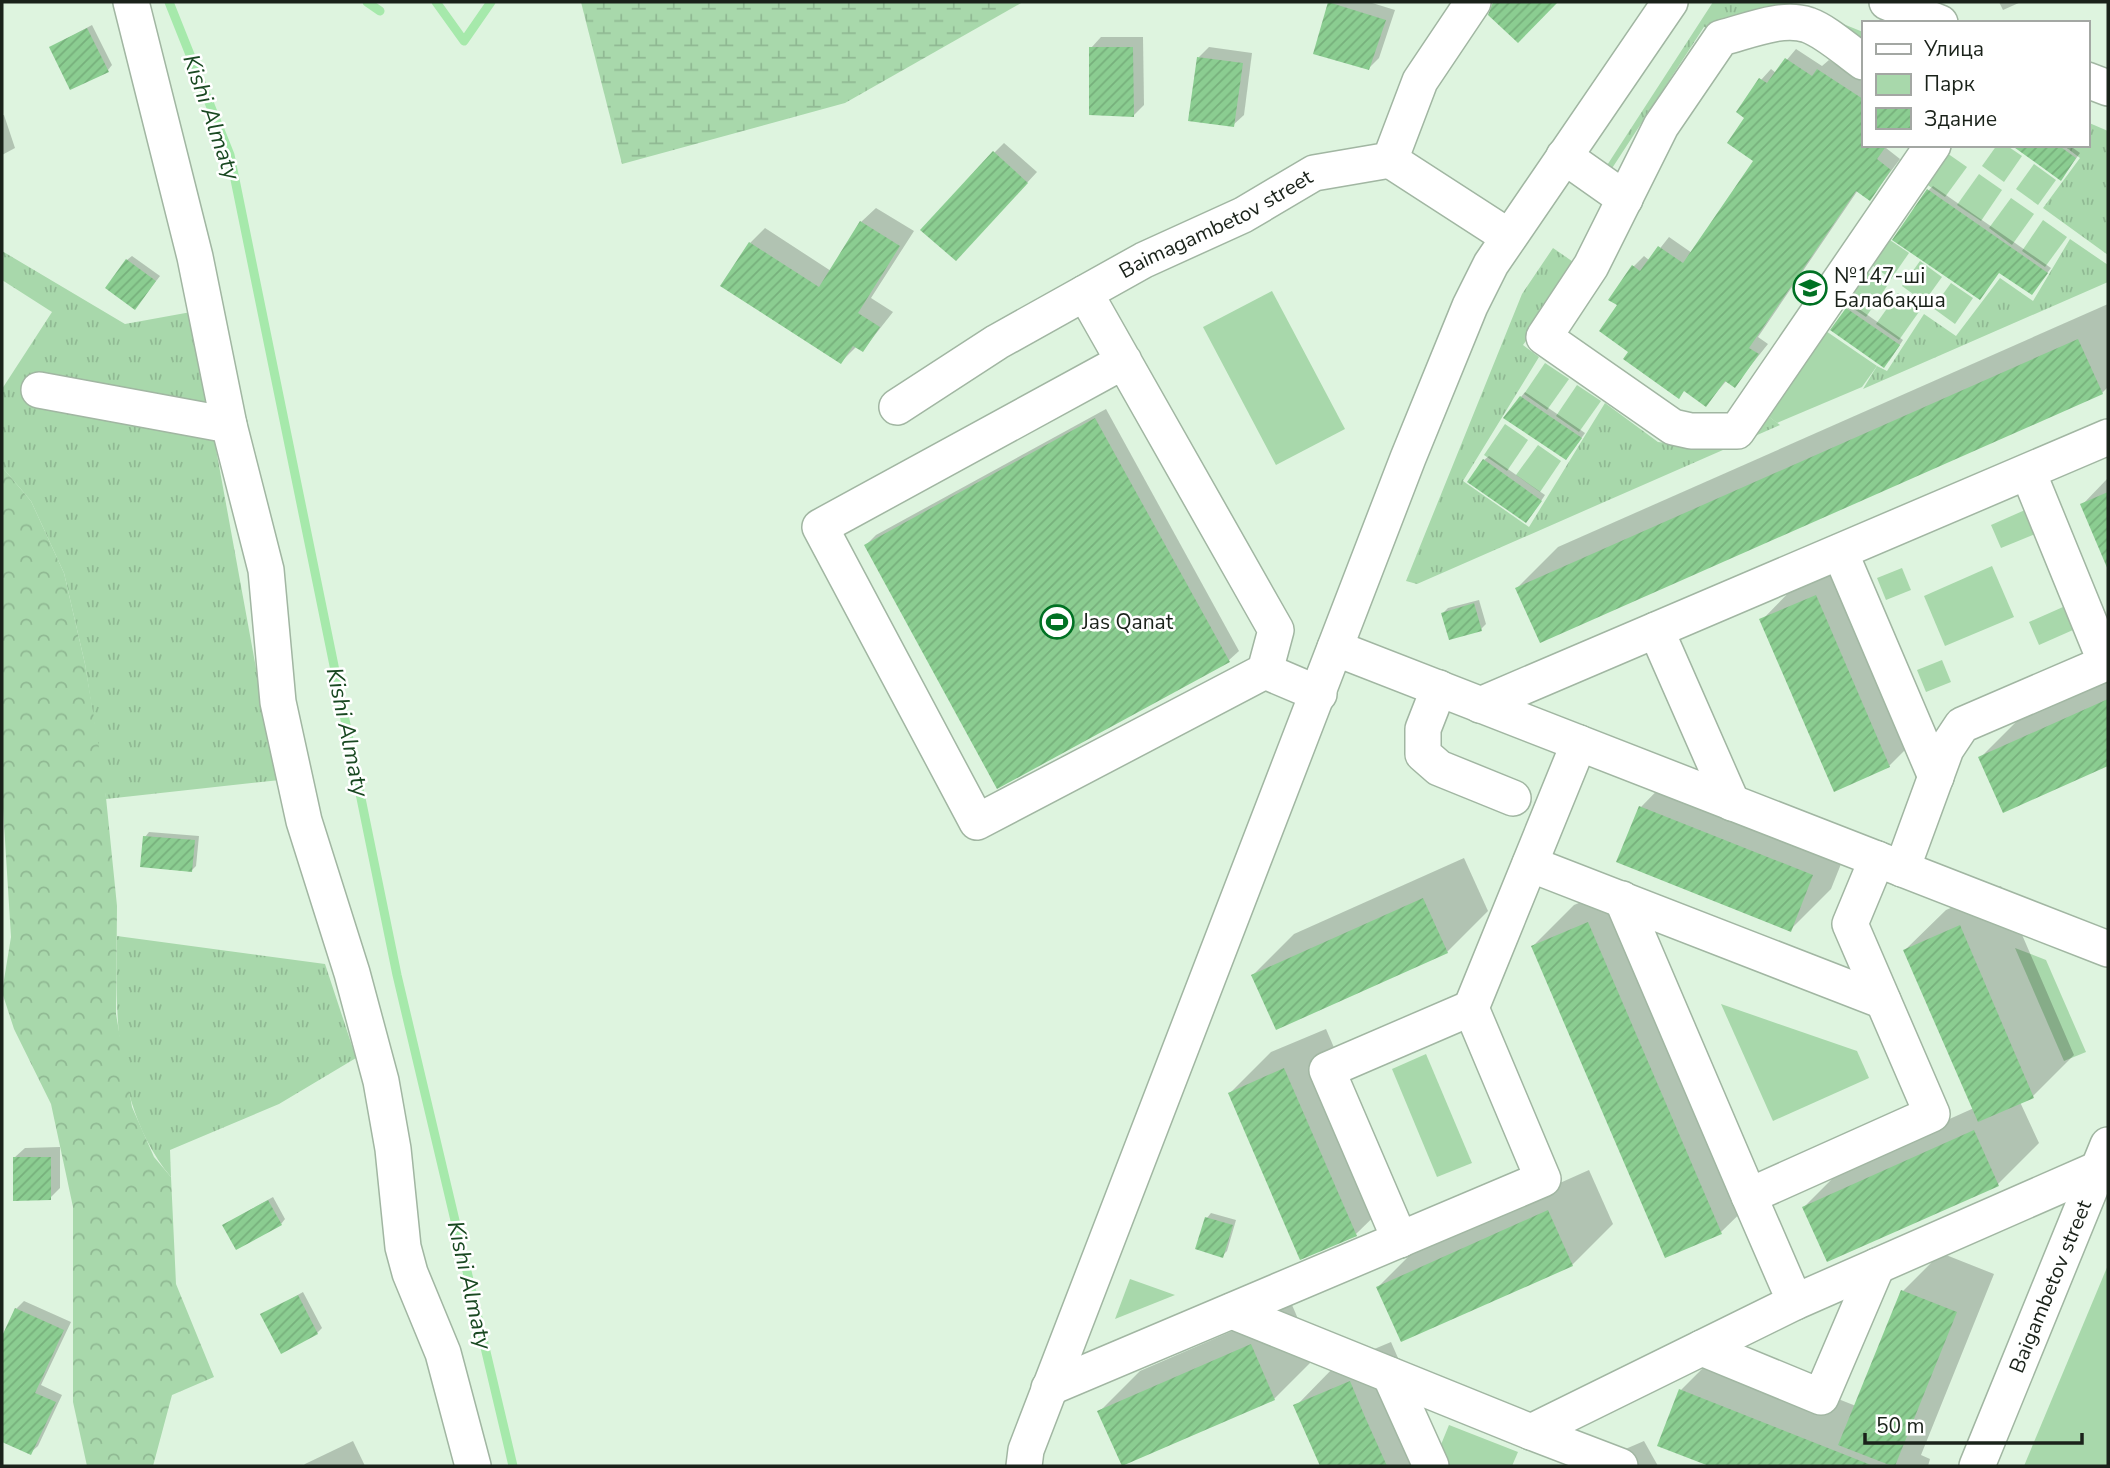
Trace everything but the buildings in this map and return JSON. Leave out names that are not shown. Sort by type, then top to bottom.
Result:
[{"type":"street","points":[[131,2],[195,257],[229,425],[266,570],[278,702],[304,821],[352,973],[381,1081],[393,1149],[403,1247],[410,1273],[443,1353],[473,1466]]},
{"type":"street","points":[[1473,2],[1420,81],[1390,160],[1509,237]]},
{"type":"street","points":[[1024,1466],[1026,1450],[1049,1388],[1470,306],[1509,237],[1670,2]]},
{"type":"street","points":[[1886,2],[1935,21]]},
{"type":"street","points":[[1862,61],[1817,29],[1798,23],[1779,23],[1721,38],[1661,126],[1591,266],[1544,337],[1673,427],[1691,432],[1737,431],[1932,147]]},
{"type":"street","points":[[2089,81],[2108,89]]},
{"type":"street","points":[[1564,156],[1625,199]]},
{"type":"street","name":"Baimagambetov street","points":[[897,407],[997,342],[1144,260],[1243,215],[1314,173],[1390,160]]},
{"type":"street","points":[[1085,293],[1124,361],[1276,631],[1265,671],[977,822],[820,527],[1124,361]]},
{"type":"street","points":[[38,390],[229,425]]},
{"type":"street","points":[[1480,705],[2108,438]]},
{"type":"street","points":[[1826,979],[1850,924],[1889,864],[1936,778],[1952,735],[1962,724],[2106,663],[2028,472]]},
{"type":"street","points":[[1840,552],[1936,778]]},
{"type":"street","points":[[1656,630],[1732,803]]},
{"type":"street","points":[[1335,648],[2108,949]]},
{"type":"street","points":[[1265,671],[1318,694]]},
{"type":"street","points":[[1439,688],[1423,729],[1423,754],[1439,768],[1513,798]]},
{"type":"street","points":[[1399,1240],[1327,1070],[1471,1008],[1579,743]]},
{"type":"street","points":[[1530,864],[1883,1001]]},
{"type":"street","points":[[1622,899],[1795,1302]]},
{"type":"street","points":[[1749,1196],[1931,1114],[1850,924]]},
{"type":"street","points":[[1049,1388],[1543,1179],[1471,1008]]},
{"type":"street","points":[[1531,1432],[1795,1302],[1877,1266],[2103,1157]]},
{"type":"street","name":"Baigambetov street","points":[[1977,1466],[2103,1157]]},
{"type":"street","points":[[1702,1348],[1821,1397],[1877,1266]]},
{"type":"street","points":[[1232,1311],[1531,1432],[1589,1462]]},
{"type":"street","points":[[1390,1375],[1431,1466]]},
{"type":"green space","points":[[581,2],[1023,2],[845,103],[622,164]]},
{"type":"green space","points":[[1713,2],[1789,2],[1862,32],[1862,48],[1819,19],[1720,34],[1704,27],[1607,176],[1602,173]]},
{"type":"green space","points":[[2089,123],[2108,131],[2108,255],[2043,208],[2080,158],[2066,147],[2089,147]]},
{"type":"green space","points":[[1996,147],[2009,147],[2022,156],[2004,182],[1982,166]]},
{"type":"green space","points":[[1944,151],[1967,167],[1945,197],[1922,181]]},
{"type":"green space","points":[[2034,164],[2056,180],[2038,205],[2016,189]]},
{"type":"green space","points":[[1979,174],[2002,190],[1981,221],[1957,205]]},
{"type":"green space","points":[[2011,198],[2034,214],[2012,245],[1989,228]]},
{"type":"green space","points":[[2043,220],[2067,237],[2045,267],[2022,251]]},
{"type":"green space","points":[[1887,238],[1909,253],[1891,279],[1869,263]]},
{"type":"green space","points":[[2070,239],[2108,265],[2108,282],[1863,389],[1877,366],[1887,371],[1924,314],[1956,336],[2000,278],[2033,301]]},
{"type":"green space","points":[[1553,248],[1579,266],[1523,345],[1539,357],[1463,481],[1529,527],[1605,403],[1658,442],[1672,444],[1764,413],[1780,425],[1417,584],[1406,581],[1522,294]]},
{"type":"green space","points":[[2,251],[125,324],[191,312],[266,723],[280,780],[106,799],[85,664],[64,573],[31,501],[2,467],[2,389],[52,312],[2,280]]},
{"type":"green space","points":[[1920,261],[1942,277],[1924,302],[1902,286]]},
{"type":"green space","points":[[1864,270],[1887,286],[1866,317],[1842,301]]},
{"type":"green space","points":[[1951,283],[1973,298],[1955,324],[1933,308]]},
{"type":"green space","points":[[1272,291],[1345,429],[1276,465],[1203,327]]},
{"type":"green space","points":[[1898,293],[1921,309],[1899,340],[1876,324]]},
{"type":"green space","points":[[1823,329],[1877,366],[1862,387],[1777,423],[1764,413]]},
{"type":"green space","points":[[1545,363],[1569,379],[1547,410],[1524,394]]},
{"type":"green space","points":[[1577,385],[1601,401],[1579,432],[1556,416]]},
{"type":"green space","points":[[1505,424],[1528,440],[1507,471],[1484,455]]},
{"type":"green space","points":[[1538,445],[1561,461],[1540,492],[1516,475]]},
{"type":"green space","points":[[2,467],[31,501],[64,573],[85,664],[104,778],[117,906],[116,1014],[132,1107],[154,1157],[171,1177],[176,1284],[214,1377],[172,1395],[153,1466],[87,1466],[73,1402],[73,1207],[51,1104],[14,1029],[2,992],[11,937],[2,792]]},
{"type":"green space","points":[[2025,510],[2035,534],[2001,548],[1991,525]]},
{"type":"green space","points":[[1992,566],[2014,617],[1945,646],[1924,596]]},
{"type":"green space","points":[[1902,568],[1911,590],[1886,600],[1877,578]]},
{"type":"green space","points":[[2063,607],[2073,630],[2039,645],[2029,622]]},
{"type":"green space","points":[[1942,660],[1951,682],[1926,692],[1917,670]]},
{"type":"green space","points":[[117,936],[325,964],[356,1058],[279,1104],[170,1150],[171,1177],[153,1151],[129,1094],[119,1031]]},
{"type":"green space","points":[[2015,948],[2046,960],[2086,1052],[2064,1061]]},
{"type":"green space","points":[[1721,1004],[1857,1051],[1869,1078],[1773,1121]]},
{"type":"green space","points":[[1426,1054],[1472,1163],[1437,1177],[1392,1069]]},
{"type":"green space","points":[[2108,1265],[2108,1466],[2024,1466]]},
{"type":"green space","points":[[1130,1279],[1175,1295],[1115,1319]]},
{"type":"green space","points":[[1449,1425],[1518,1452],[1512,1466],[1448,1466],[1440,1447]]},
{"type":"waterway","name":"Kіshі Almaty","points":[[169,2],[230,155],[397,975],[513,1466]]},
{"type":"waterway","points":[[367,2],[380,11]]},
{"type":"waterway","points":[[436,2],[464,41],[491,2]]},
{"type":"place","name":"№147-ші Балабақша","points":[[1810,288]]},
{"type":"place","name":"Jas Qanat","points":[[1057,622]]}]
